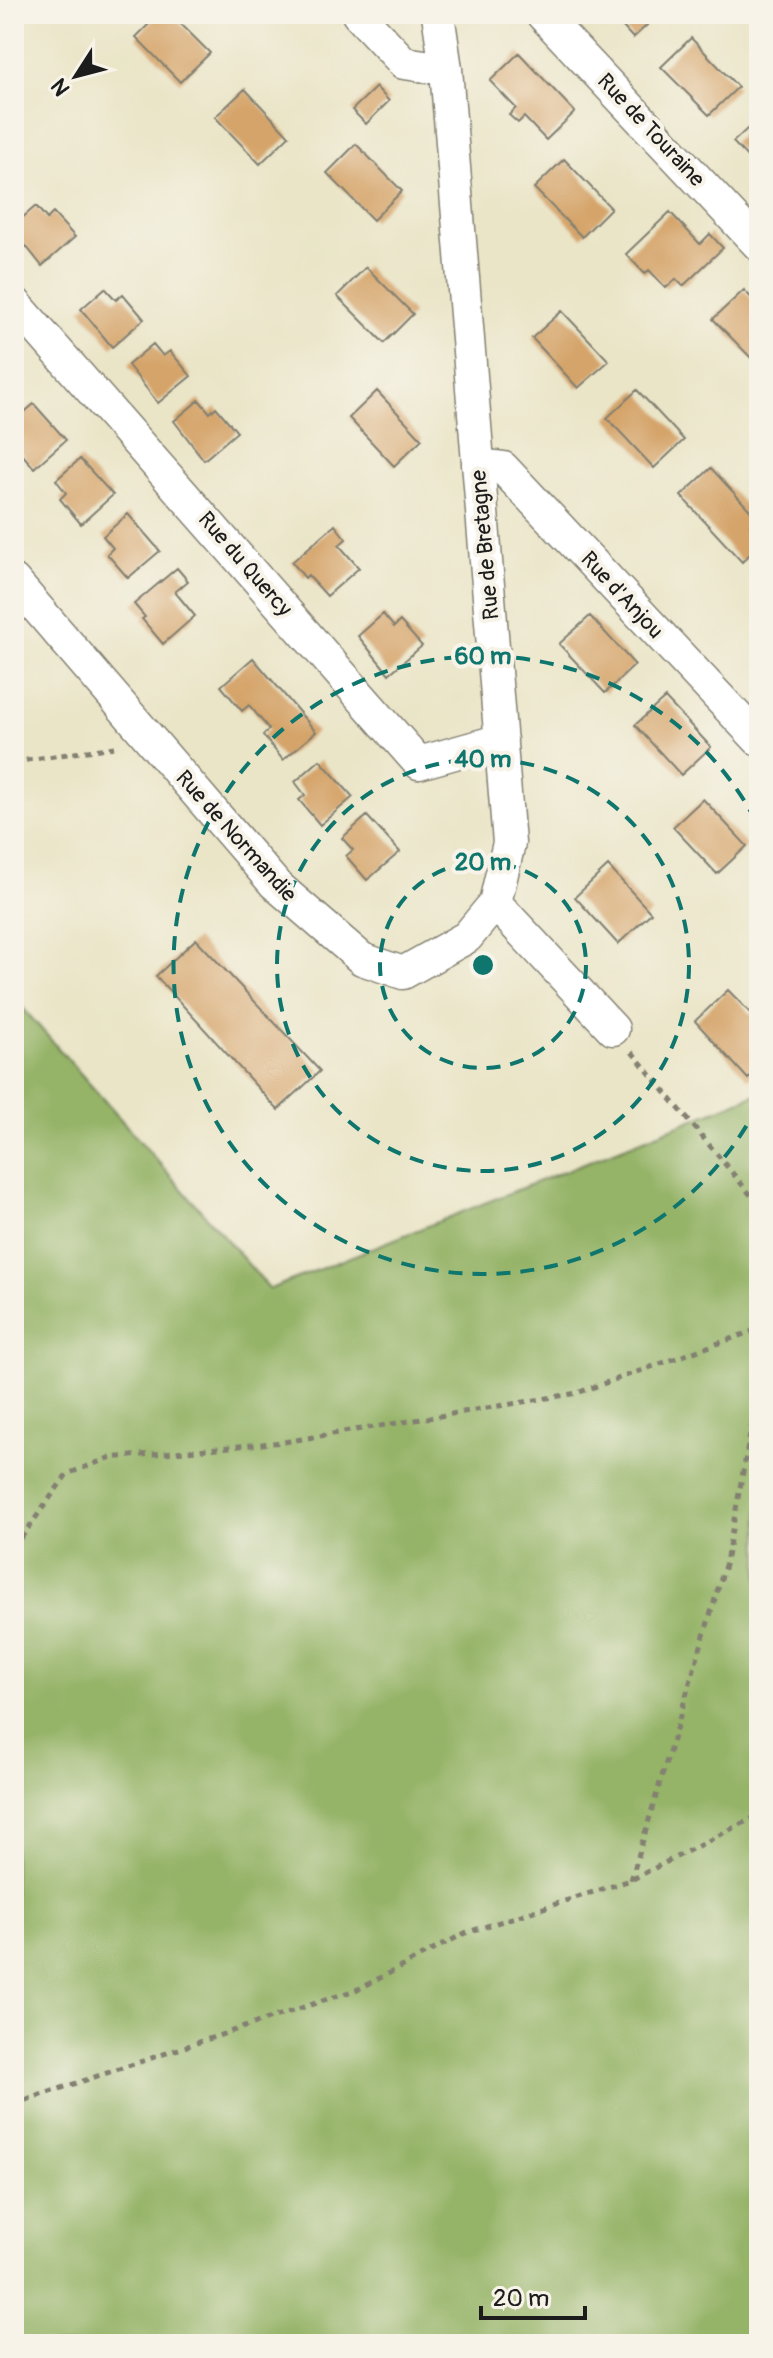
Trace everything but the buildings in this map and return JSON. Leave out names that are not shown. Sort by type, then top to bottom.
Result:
[{"type":"street","points":[[358,14],[404,63],[446,69]]},
{"type":"street","name":"Rue de Bretagne","points":[[438,14],[446,69],[509,843],[495,903]]},
{"type":"street","name":"Rue de Touraine","points":[[542,14],[759,245]]},
{"type":"street","name":"Rue du Quercy","points":[[14,302],[419,763],[501,740]]},
{"type":"street","name":"Rue d'Anjou","points":[[478,465],[503,468],[759,740]]},
{"type":"street","name":"Rue de Normandie","points":[[14,581],[275,884],[362,959],[403,973],[467,937],[495,903]]},
{"type":"street","points":[[495,903],[613,1029]]},
{"type":"path","points":[[14,762],[151,741]]},
{"type":"path","points":[[613,1029],[759,1205]]},
{"type":"path","points":[[14,1548],[67,1474],[109,1458],[284,1442],[577,1393],[759,1329]]},
{"type":"path","points":[[631,1880],[726,1562],[759,1387]]},
{"type":"path","points":[[14,2104],[361,1988],[465,1933],[631,1880],[759,1815]]},
{"type":"green space","points":[[14,998],[270,1289],[759,1093],[759,2344],[14,2344]]}]
